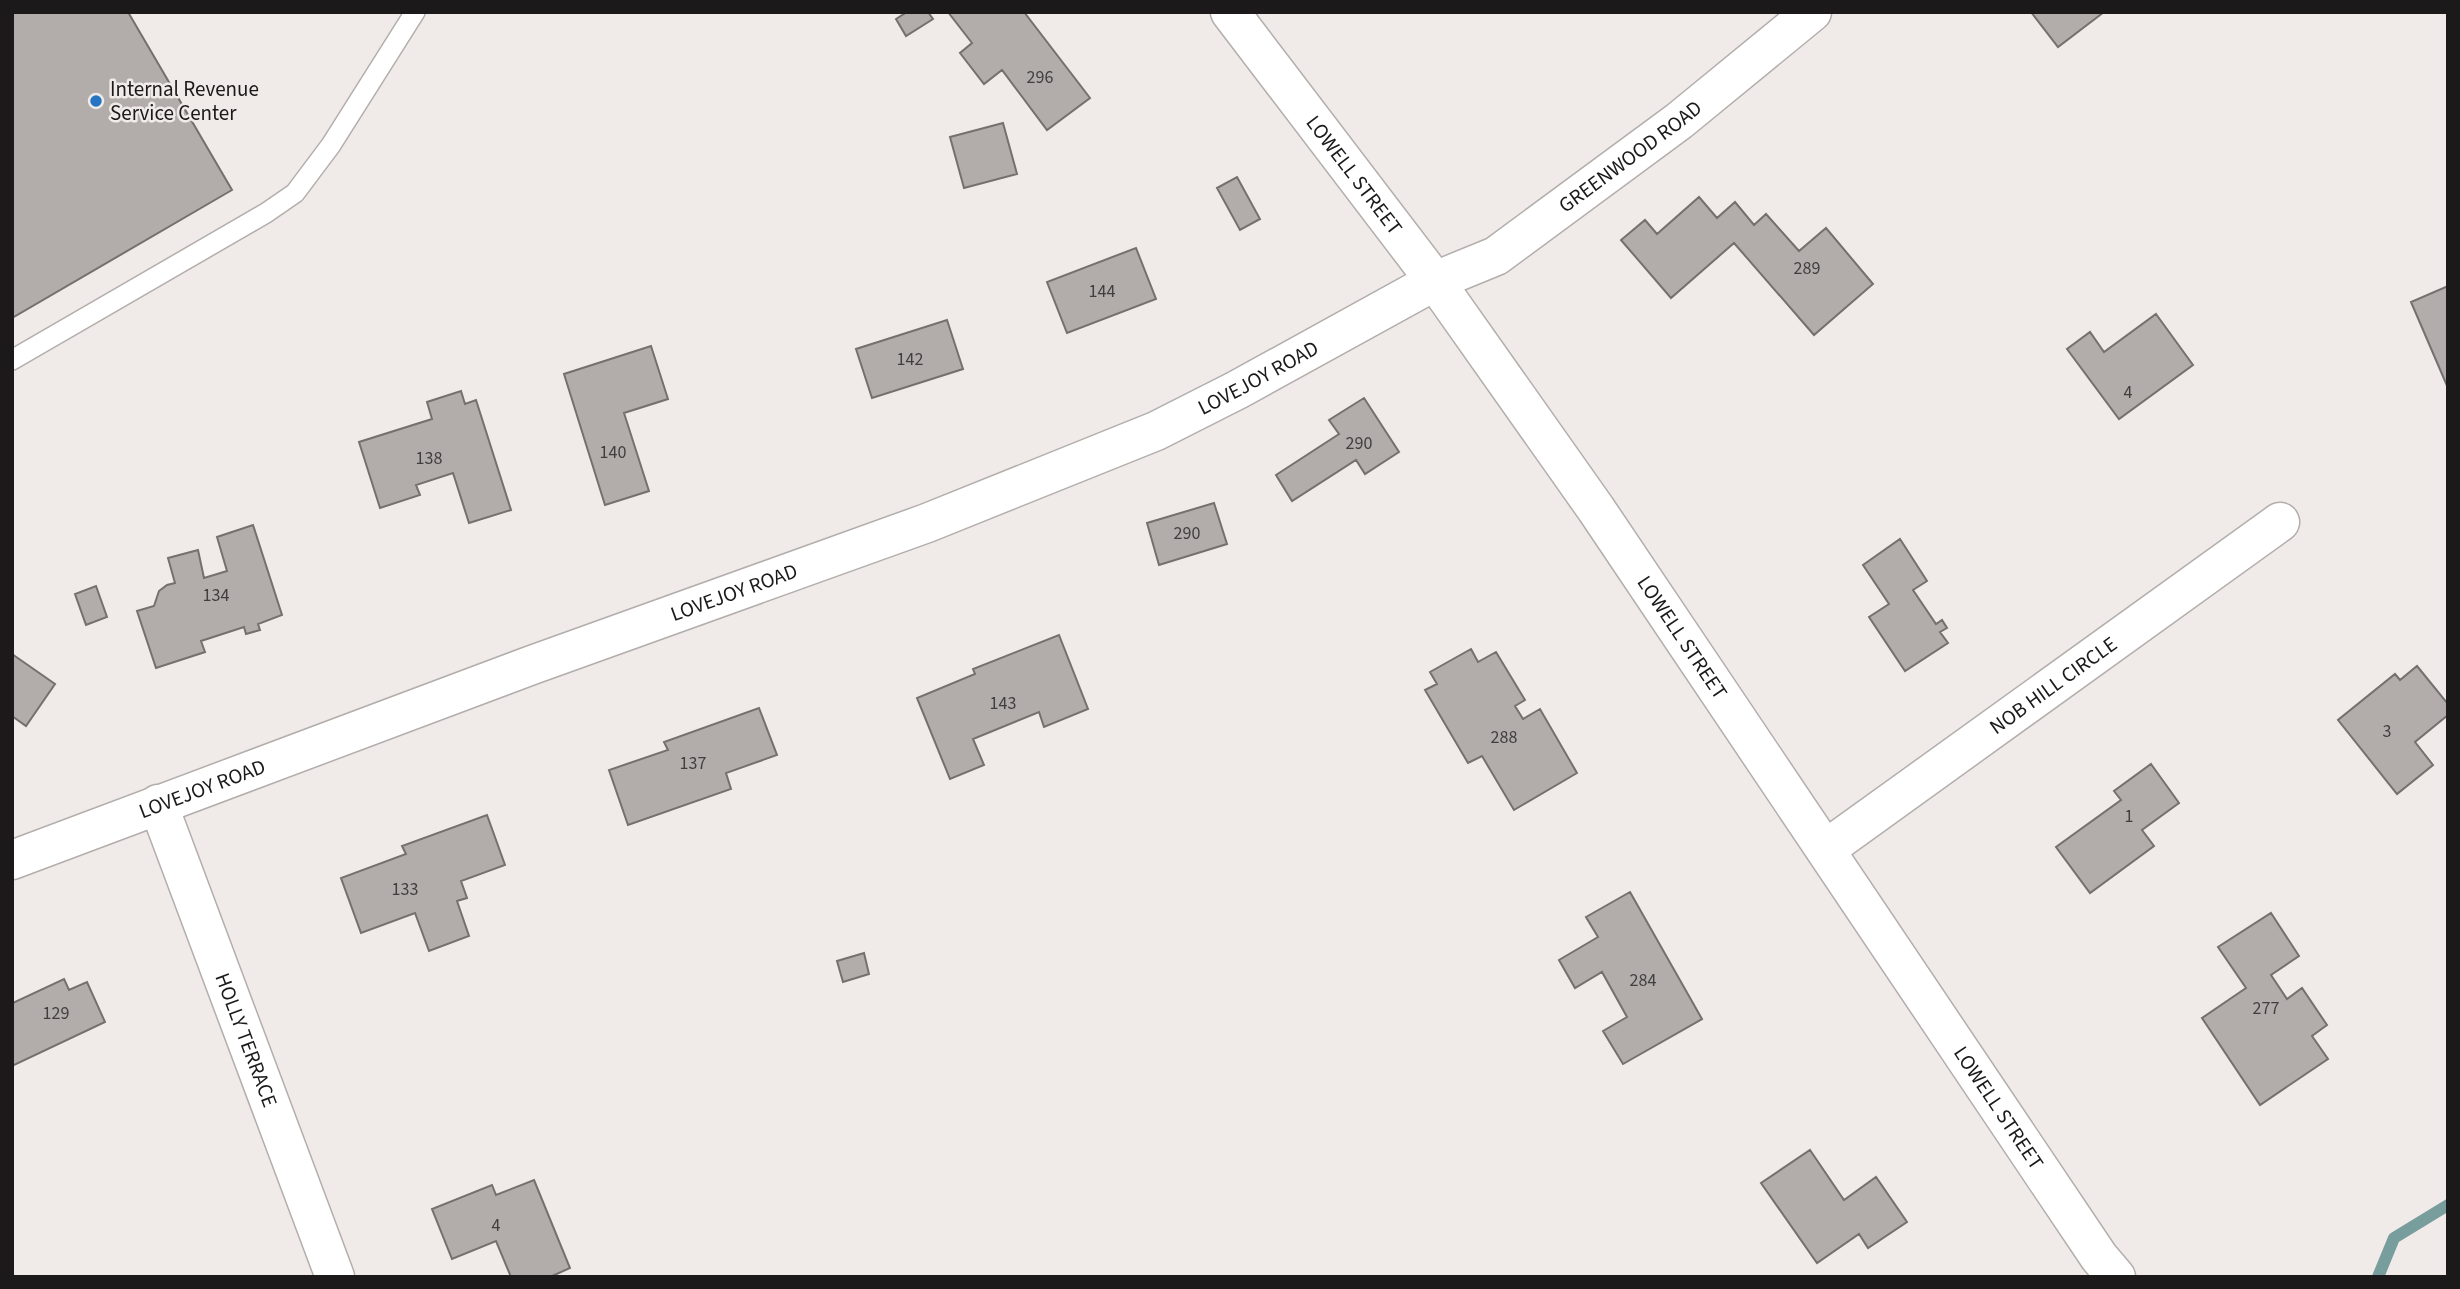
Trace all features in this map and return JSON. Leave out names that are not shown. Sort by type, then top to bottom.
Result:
[{"type":"main road","name":"LOWELL STREET","points":[[1230,12],[1435,281],[1596,509],[2099,1257],[2116,1277]]},
{"type":"main road","name":"GREENWOOD ROAD","points":[[1435,281],[1496,256],[1679,121],[1812,12]]},
{"type":"main road","name":"LOVEJOY ROAD","points":[[12,860],[532,665],[927,523],[1156,431],[1237,390],[1435,281]]},
{"type":"main road","name":"NOB HILL CIRCLE","points":[[1826,849],[2280,522]]},
{"type":"main road","name":"HOLLY TERRACE","points":[[158,804],[335,1277]]},
{"type":"lane","points":[[12,360],[266,214],[295,193],[331,145],[415,12]]},
{"type":"building","name":"Internal Revenue Service Center","points":[[12,12],[128,12],[232,190],[12,318]]},
{"type":"building","points":[[907,12],[928,12],[933,19],[906,36],[896,19]]},
{"type":"building","points":[[948,12],[1024,12],[1090,98],[1047,130],[1002,70],[984,84],[960,53],[972,43]]},
{"type":"building","points":[[2031,12],[2104,12],[2058,47]]},
{"type":"building","points":[[1003,123],[1017,174],[964,188],[950,137]]},
{"type":"building","points":[[1237,177],[1260,219],[1240,230],[1217,188]]},
{"type":"building","points":[[1699,197],[1717,218],[1735,202],[1754,225],[1766,214],[1799,251],[1826,228],[1873,284],[1814,335],[1734,243],[1671,298],[1621,240],[1645,220],[1657,234]]},
{"type":"building","points":[[1136,248],[1156,299],[1067,333],[1047,282]]},
{"type":"building","points":[[2448,286],[2448,388],[2411,302]]},
{"type":"building","points":[[2156,314],[2193,365],[2119,419],[2067,349],[2090,332],[2104,352]]},
{"type":"building","points":[[947,320],[963,369],[872,398],[856,349]]},
{"type":"building","points":[[651,346],[668,399],[624,413],[649,491],[605,505],[564,374]]},
{"type":"building","points":[[461,391],[465,404],[476,400],[511,510],[469,523],[453,473],[416,485],[420,495],[380,508],[359,442],[432,419],[427,402]]},
{"type":"building","points":[[1364,398],[1399,452],[1365,474],[1356,460],[1292,501],[1276,475],[1339,434],[1329,420]]},
{"type":"building","points":[[1214,503],[1227,544],[1159,565],[1147,523]]},
{"type":"building","points":[[253,525],[282,615],[258,624],[260,630],[246,634],[244,627],[201,641],[205,652],[156,668],[137,611],[154,606],[159,591],[175,583],[168,558],[198,550],[204,578],[227,571],[217,537]]},
{"type":"building","points":[[1900,539],[1927,581],[1913,590],[1936,624],[1942,620],[1947,628],[1940,632],[1948,643],[1905,671],[1869,617],[1889,604],[1863,565]]},
{"type":"building","points":[[96,586],[107,617],[86,625],[75,594]]},
{"type":"building","points":[[1059,635],[1088,709],[1044,727],[1039,712],[973,739],[984,765],[950,779],[917,698],[975,674],[973,669]]},
{"type":"building","points":[[1471,649],[1478,662],[1496,652],[1525,700],[1515,706],[1523,719],[1540,709],[1577,773],[1514,810],[1482,756],[1468,763],[1425,690],[1437,684],[1430,672]]},
{"type":"building","points":[[12,654],[55,684],[26,726],[12,716]]},
{"type":"building","points":[[2417,666],[2448,704],[2448,715],[2415,742],[2433,765],[2397,794],[2338,720],[2395,674],[2400,680]]},
{"type":"building","points":[[759,708],[777,755],[726,773],[731,789],[628,825],[609,770],[668,750],[664,742]]},
{"type":"building","points":[[2151,764],[2179,803],[2142,830],[2154,846],[2090,893],[2056,847],[2121,800],[2114,791]]},
{"type":"building","points":[[487,815],[505,865],[461,881],[467,898],[457,901],[469,936],[429,951],[415,913],[361,933],[341,878],[406,854],[402,846]]},
{"type":"building","points":[[1630,892],[1702,1019],[1623,1064],[1603,1031],[1627,1017],[1602,972],[1575,988],[1559,960],[1598,937],[1586,917]]},
{"type":"building","points":[[2271,913],[2299,956],[2271,975],[2287,999],[2302,988],[2327,1025],[2312,1036],[2328,1059],[2260,1105],[2202,1018],[2246,988],[2218,947]]},
{"type":"building","points":[[864,953],[869,974],[843,982],[837,961]]},
{"type":"building","points":[[64,979],[69,990],[87,982],[105,1022],[12,1066],[12,1001],[13,1003]]},
{"type":"building","points":[[1810,1150],[1844,1200],[1876,1177],[1907,1222],[1868,1248],[1859,1234],[1817,1263],[1761,1183]]},
{"type":"building","points":[[534,1180],[570,1268],[550,1277],[511,1277],[496,1241],[452,1259],[432,1209],[492,1185],[496,1195]]},
{"type":"waterway","points":[[2378,1277],[2394,1238],[2448,1205]]},
{"type":"place","name":"Internal Revenue Service Center","points":[[96,101]]}]
